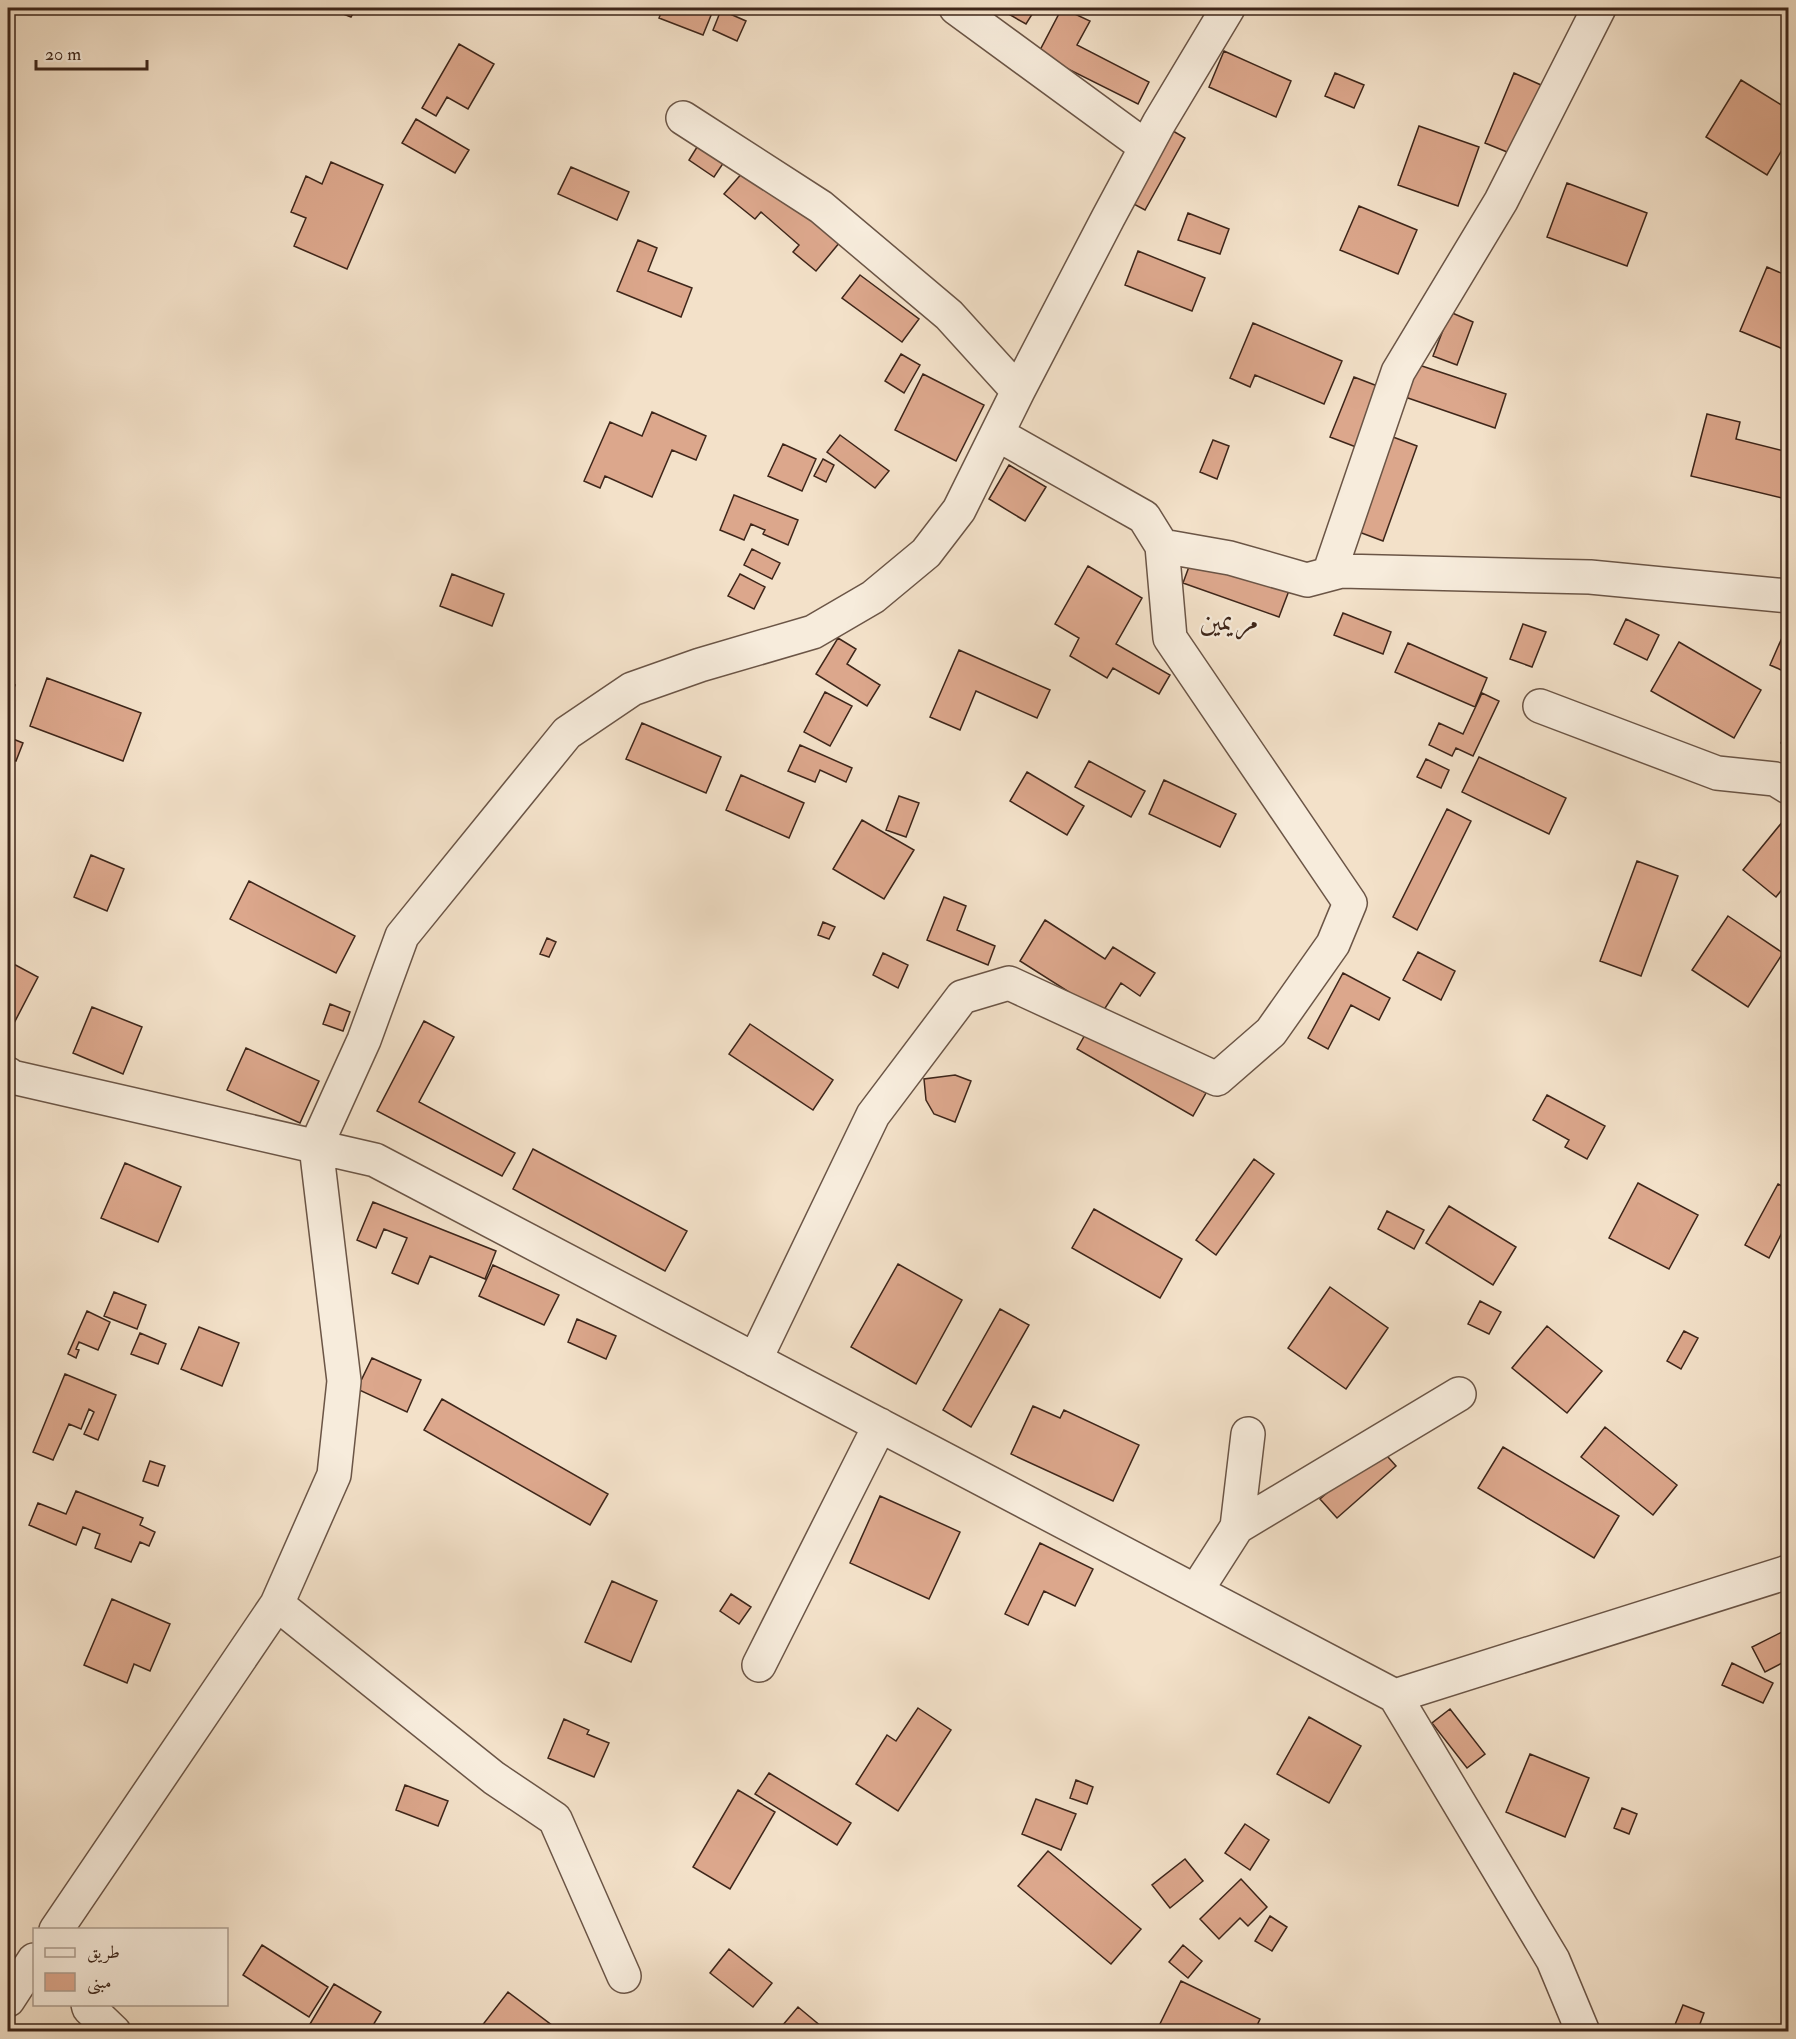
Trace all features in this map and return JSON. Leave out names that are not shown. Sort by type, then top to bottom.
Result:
[{"type":"street","points":[[956,8],[1146,147]]},
{"type":"street","points":[[62,1926],[277,1604],[334,1475],[344,1381],[316,1146],[364,1040],[402,936],[567,733],[632,689],[700,665],[813,632],[873,597],[926,553],[959,510],[1018,391],[1146,147],[1228,8]]},
{"type":"street","points":[[1329,574],[1398,372],[1501,201],[1599,8]]},
{"type":"street","points":[[683,118],[821,207],[950,315],[1018,391]]},
{"type":"street","points":[[755,1360],[873,1115],[962,997],[1010,983],[1217,1079],[1271,1032],[1333,944],[1350,903],[1170,638],[1162,546],[1144,517],[997,434]]},
{"type":"street","points":[[1162,546],[1230,558],[1307,580],[1341,571],[1590,577],[1788,596]]},
{"type":"street","points":[[1540,706],[1717,773],[1775,779],[1788,787]]},
{"type":"street","points":[[8,1074],[12,1077],[375,1160],[1395,1696],[1553,1960],[1582,2031]]},
{"type":"street","points":[[1237,1527],[1459,1394]]},
{"type":"street","points":[[759,1665],[880,1425]]},
{"type":"street","points":[[1196,1591],[1237,1527],[1248,1434]]},
{"type":"street","points":[[1395,1696],[1788,1572]]},
{"type":"street","points":[[277,1604],[494,1778],[555,1819],[624,1976]]},
{"type":"street","points":[[8,2000],[33,1962]]},
{"type":"street","points":[[88,2006],[114,2031]]},
{"type":"building","points":[[328,8],[356,8],[351,17]]},
{"type":"building","points":[[663,8],[714,8],[703,35],[659,18]]},
{"type":"building","points":[[746,8],[774,8],[747,11]]},
{"type":"building","points":[[998,8],[1036,8],[1026,24]]},
{"type":"building","points":[[1062,8],[1090,21],[1077,45],[1149,82],[1138,104],[1038,54]]},
{"type":"building","points":[[721,10],[746,21],[737,41],[713,30]]},
{"type":"building","points":[[459,44],[494,64],[468,109],[447,97],[436,116],[422,108]]},
{"type":"building","points":[[1224,51],[1291,81],[1276,117],[1209,87]]},
{"type":"building","points":[[1335,73],[1364,85],[1354,108],[1325,96]]},
{"type":"building","points":[[1514,73],[1541,85],[1512,154],[1485,143]]},
{"type":"building","points":[[1741,80],[1788,109],[1788,140],[1767,175],[1706,137]]},
{"type":"building","points":[[416,119],[469,150],[455,173],[402,143]]},
{"type":"building","points":[[1419,126],[1479,147],[1458,206],[1398,185]]},
{"type":"building","points":[[1168,128],[1185,138],[1145,210],[1128,201]]},
{"type":"building","points":[[702,139],[728,156],[714,177],[689,160]]},
{"type":"building","points":[[331,162],[383,185],[347,269],[294,246],[306,218],[291,212],[306,176],[322,184]]},
{"type":"building","points":[[750,164],[840,242],[816,271],[793,252],[799,245],[761,212],[755,219],[724,194]]},
{"type":"building","points":[[571,167],[629,192],[617,220],[558,194]]},
{"type":"building","points":[[1567,183],[1647,213],[1627,266],[1547,237]]},
{"type":"building","points":[[1359,206],[1417,230],[1398,274],[1340,250]]},
{"type":"building","points":[[1188,213],[1229,229],[1220,254],[1178,240]]},
{"type":"building","points":[[638,240],[657,248],[648,271],[692,288],[681,317],[617,291]]},
{"type":"building","points":[[1138,251],[1205,278],[1192,311],[1125,285]]},
{"type":"building","points":[[1767,267],[1788,276],[1788,351],[1740,331]]},
{"type":"building","points":[[860,275],[919,319],[902,342],[842,298]]},
{"type":"building","points":[[1450,312],[1473,322],[1457,365],[1433,356]]},
{"type":"building","points":[[1253,323],[1342,361],[1324,404],[1255,375],[1250,387],[1230,378]]},
{"type":"building","points":[[901,354],[920,365],[904,393],[885,381]]},
{"type":"building","points":[[1416,364],[1506,394],[1495,428],[1405,397]]},
{"type":"building","points":[[923,374],[984,405],[956,461],[895,430]]},
{"type":"building","points":[[1354,377],[1380,387],[1356,447],[1330,437]]},
{"type":"building","points":[[652,412],[706,436],[696,460],[672,450],[652,497],[605,476],[600,488],[584,481],[610,422],[642,436]]},
{"type":"building","points":[[1707,414],[1740,422],[1736,439],[1788,452],[1788,475],[1782,498],[1691,476]]},
{"type":"building","points":[[1385,434],[1417,446],[1383,541],[1351,529]]},
{"type":"building","points":[[840,435],[889,471],[875,488],[827,452]]},
{"type":"building","points":[[1213,440],[1229,446],[1217,479],[1200,472]]},
{"type":"building","points":[[783,444],[816,459],[802,491],[768,476]]},
{"type":"building","points":[[823,459],[834,465],[826,482],[814,476]]},
{"type":"building","points":[[1009,465],[1046,487],[1025,521],[989,499]]},
{"type":"building","points":[[734,495],[798,520],[788,545],[763,534],[765,530],[751,524],[744,540],[720,530]]},
{"type":"building","points":[[752,549],[780,563],[772,579],[744,565]]},
{"type":"building","points":[[1194,553],[1290,588],[1279,617],[1183,583]]},
{"type":"building","points":[[1088,566],[1142,598],[1116,644],[1170,675],[1159,694],[1113,668],[1107,678],[1070,656],[1079,638],[1055,624]]},
{"type":"building","points":[[452,574],[504,594],[492,626],[440,606]]},
{"type":"building","points":[[740,574],[765,587],[754,609],[728,596]]},
{"type":"building","points":[[1343,613],[1391,632],[1383,654],[1334,635]]},
{"type":"building","points":[[1626,619],[1659,635],[1647,660],[1614,644]]},
{"type":"building","points":[[1523,624],[1546,632],[1532,667],[1510,659]]},
{"type":"building","points":[[1788,624],[1788,673],[1770,665]]},
{"type":"building","points":[[838,638],[856,649],[847,664],[880,685],[867,706],[816,674]]},
{"type":"building","points":[[1679,642],[1761,690],[1734,738],[1651,691]]},
{"type":"building","points":[[1408,643],[1487,678],[1475,707],[1395,672]]},
{"type":"building","points":[[959,650],[1050,690],[1037,718],[976,691],[960,730],[930,717]]},
{"type":"building","points":[[47,678],[141,713],[123,761],[30,726]]},
{"type":"building","points":[[8,682],[15,685],[8,706]]},
{"type":"building","points":[[825,692],[852,706],[830,746],[804,732]]},
{"type":"building","points":[[1482,693],[1499,701],[1473,756],[1456,748],[1452,756],[1429,745],[1439,723],[1463,734]]},
{"type":"building","points":[[642,723],[721,757],[706,793],[626,759]]},
{"type":"building","points":[[1788,728],[1788,747],[1781,743]]},
{"type":"building","points":[[8,737],[23,743],[16,761],[8,758]]},
{"type":"building","points":[[800,745],[852,768],[846,782],[820,770],[815,782],[788,771]]},
{"type":"building","points":[[1479,757],[1566,798],[1549,834],[1462,792]]},
{"type":"building","points":[[1426,759],[1449,770],[1441,788],[1417,777]]},
{"type":"building","points":[[1089,761],[1145,791],[1131,817],[1075,787]]},
{"type":"building","points":[[1027,772],[1084,806],[1067,835],[1010,801]]},
{"type":"building","points":[[741,775],[804,803],[789,838],[726,810]]},
{"type":"building","points":[[1164,780],[1236,814],[1220,847],[1149,814]]},
{"type":"building","points":[[899,796],[919,803],[906,837],[886,830]]},
{"type":"building","points":[[1447,809],[1471,821],[1417,930],[1393,917]]},
{"type":"building","points":[[1788,815],[1788,882],[1776,897],[1743,870]]},
{"type":"building","points":[[862,820],[914,850],[884,899],[833,869]]},
{"type":"building","points":[[91,855],[124,869],[107,911],[74,897]]},
{"type":"building","points":[[1637,861],[1678,876],[1641,976],[1600,961]]},
{"type":"building","points":[[249,881],[355,936],[336,973],[230,919]]},
{"type":"building","points":[[944,897],[966,906],[957,930],[995,946],[988,965],[927,940]]},
{"type":"building","points":[[1728,916],[1783,953],[1748,1007],[1692,970]]},
{"type":"building","points":[[1045,920],[1105,959],[1113,947],[1155,973],[1140,996],[1121,983],[1102,1013],[1020,961]]},
{"type":"building","points":[[823,922],[835,927],[829,939],[818,935]]},
{"type":"building","points":[[547,938],[556,942],[549,957],[540,954]]},
{"type":"building","points":[[1418,952],[1455,971],[1441,1000],[1403,980]]},
{"type":"building","points":[[883,953],[908,965],[898,988],[873,975]]},
{"type":"building","points":[[8,961],[38,977],[12,1027],[8,1025]]},
{"type":"building","points":[[1343,973],[1390,998],[1379,1020],[1351,1005],[1328,1049],[1308,1038]]},
{"type":"building","points":[[330,1004],[350,1012],[343,1031],[323,1024]]},
{"type":"building","points":[[92,1007],[142,1027],[123,1074],[73,1053]]},
{"type":"building","points":[[424,1021],[454,1037],[419,1102],[515,1153],[502,1176],[377,1111]]},
{"type":"building","points":[[750,1024],[833,1080],[813,1110],[729,1054]]},
{"type":"building","points":[[1090,1026],[1206,1093],[1193,1116],[1077,1049]]},
{"type":"building","points":[[246,1048],[319,1081],[300,1123],[227,1090]]},
{"type":"building","points":[[955,1075],[971,1081],[955,1122],[934,1114],[926,1100],[924,1079]]},
{"type":"building","points":[[1547,1095],[1605,1126],[1587,1159],[1565,1147],[1569,1140],[1533,1120]]},
{"type":"building","points":[[533,1149],[687,1231],[665,1271],[513,1189]]},
{"type":"building","points":[[1254,1159],[1274,1174],[1216,1255],[1196,1240]]},
{"type":"building","points":[[125,1163],[181,1187],[158,1242],[101,1218]]},
{"type":"building","points":[[1638,1183],[1698,1215],[1669,1269],[1609,1238]]},
{"type":"building","points":[[1778,1184],[1788,1190],[1788,1221],[1769,1258],[1745,1245]]},
{"type":"building","points":[[373,1202],[496,1251],[485,1279],[430,1256],[418,1284],[392,1273],[407,1238],[384,1229],[376,1248],[357,1240]]},
{"type":"building","points":[[1449,1206],[1516,1247],[1493,1285],[1426,1243]]},
{"type":"building","points":[[1094,1209],[1182,1259],[1160,1298],[1072,1248]]},
{"type":"building","points":[[1387,1211],[1424,1230],[1414,1249],[1378,1229]]},
{"type":"building","points":[[898,1264],[962,1300],[916,1384],[851,1347]]},
{"type":"building","points":[[493,1265],[559,1295],[544,1325],[479,1296]]},
{"type":"building","points":[[1330,1287],[1388,1328],[1346,1389],[1288,1348]]},
{"type":"building","points":[[114,1292],[146,1305],[137,1329],[104,1316]]},
{"type":"building","points":[[1480,1301],[1501,1312],[1489,1334],[1468,1324]]},
{"type":"building","points":[[1000,1309],[1029,1325],[971,1427],[943,1410]]},
{"type":"building","points":[[87,1311],[110,1322],[98,1350],[79,1342],[76,1358],[68,1354]]},
{"type":"building","points":[[577,1319],[616,1336],[606,1359],[568,1342]]},
{"type":"building","points":[[1547,1326],[1602,1371],[1567,1413],[1512,1368]]},
{"type":"building","points":[[199,1327],[239,1343],[222,1386],[181,1369]]},
{"type":"building","points":[[1684,1331],[1698,1338],[1681,1369],[1667,1361]]},
{"type":"building","points":[[140,1333],[166,1344],[158,1364],[131,1354]]},
{"type":"building","points":[[372,1358],[421,1380],[407,1412],[357,1389]]},
{"type":"building","points":[[65,1374],[116,1395],[98,1440],[84,1434],[94,1412],[89,1409],[81,1429],[69,1424],[53,1460],[33,1452]]},
{"type":"building","points":[[442,1399],[608,1494],[590,1525],[424,1430]]},
{"type":"building","points":[[1033,1406],[1060,1418],[1064,1410],[1139,1445],[1113,1501],[1011,1454]]},
{"type":"building","points":[[1605,1427],[1677,1485],[1653,1515],[1581,1457]]},
{"type":"building","points":[[1379,1447],[1396,1466],[1337,1518],[1320,1499]]},
{"type":"building","points":[[1503,1447],[1619,1516],[1594,1558],[1478,1488]]},
{"type":"building","points":[[150,1461],[165,1466],[158,1486],[143,1481]]},
{"type":"building","points":[[76,1491],[143,1518],[140,1525],[155,1532],[149,1546],[140,1542],[131,1562],[95,1548],[100,1534],[83,1527],[76,1545],[29,1525],[38,1503],[66,1514]]},
{"type":"building","points":[[880,1496],[960,1532],[929,1599],[850,1563]]},
{"type":"building","points":[[1040,1543],[1093,1569],[1075,1606],[1044,1591],[1028,1625],[1005,1614]]},
{"type":"building","points":[[612,1581],[657,1601],[631,1662],[585,1642]]},
{"type":"building","points":[[731,1594],[751,1607],[739,1624],[720,1611]]},
{"type":"building","points":[[112,1599],[170,1624],[150,1671],[134,1664],[127,1683],[84,1665]]},
{"type":"building","points":[[1788,1629],[1788,1660],[1765,1672],[1752,1647]]},
{"type":"building","points":[[1732,1663],[1773,1683],[1763,1703],[1722,1685]]},
{"type":"building","points":[[918,1708],[951,1730],[898,1811],[856,1784],[887,1735],[896,1741]]},
{"type":"building","points":[[1450,1709],[1485,1754],[1467,1768],[1432,1723]]},
{"type":"building","points":[[1309,1717],[1361,1746],[1329,1803],[1277,1774]]},
{"type":"building","points":[[564,1719],[589,1730],[587,1734],[609,1743],[594,1777],[548,1758]]},
{"type":"building","points":[[1530,1754],[1589,1778],[1565,1837],[1506,1812]]},
{"type":"building","points":[[769,1773],[851,1823],[837,1845],[755,1794]]},
{"type":"building","points":[[1076,1780],[1093,1787],[1087,1804],[1070,1798]]},
{"type":"building","points":[[405,1785],[448,1801],[438,1826],[396,1810]]},
{"type":"building","points":[[738,1790],[775,1812],[730,1889],[693,1867]]},
{"type":"building","points":[[1036,1799],[1076,1814],[1061,1850],[1022,1834]]},
{"type":"building","points":[[1622,1808],[1637,1814],[1629,1834],[1614,1828]]},
{"type":"building","points":[[1245,1824],[1269,1840],[1250,1870],[1225,1853]]},
{"type":"building","points":[[1048,1851],[1141,1929],[1111,1964],[1018,1886]]},
{"type":"building","points":[[1185,1859],[1203,1881],[1170,1908],[1152,1885]]},
{"type":"building","points":[[1241,1879],[1267,1907],[1248,1926],[1240,1918],[1219,1939],[1200,1919]]},
{"type":"building","points":[[1270,1916],[1287,1927],[1272,1951],[1255,1941]]},
{"type":"building","points":[[262,1945],[328,1987],[309,2017],[243,1975]]},
{"type":"building","points":[[1183,1945],[1202,1961],[1188,1978],[1169,1962]]},
{"type":"building","points":[[729,1949],[772,1983],[753,2007],[710,1973]]},
{"type":"building","points":[[1181,1981],[1260,2019],[1254,2032],[1156,2032]]},
{"type":"building","points":[[334,1984],[381,2012],[369,2032],[323,2032],[310,2024]]},
{"type":"building","points":[[508,1992],[557,2029],[555,2032],[488,2032],[481,2027]]},
{"type":"building","points":[[1683,2005],[1704,2013],[1697,2032],[1672,2032]]},
{"type":"building","points":[[798,2007],[828,2032],[777,2032]]},
{"type":"building","points":[[464,2025],[474,2032],[460,2032]]},
{"type":"building","points":[[1728,2025],[1742,2032],[1726,2032]]},
{"type":"district","name":"مريمين","points":[[1229,620]]}]
